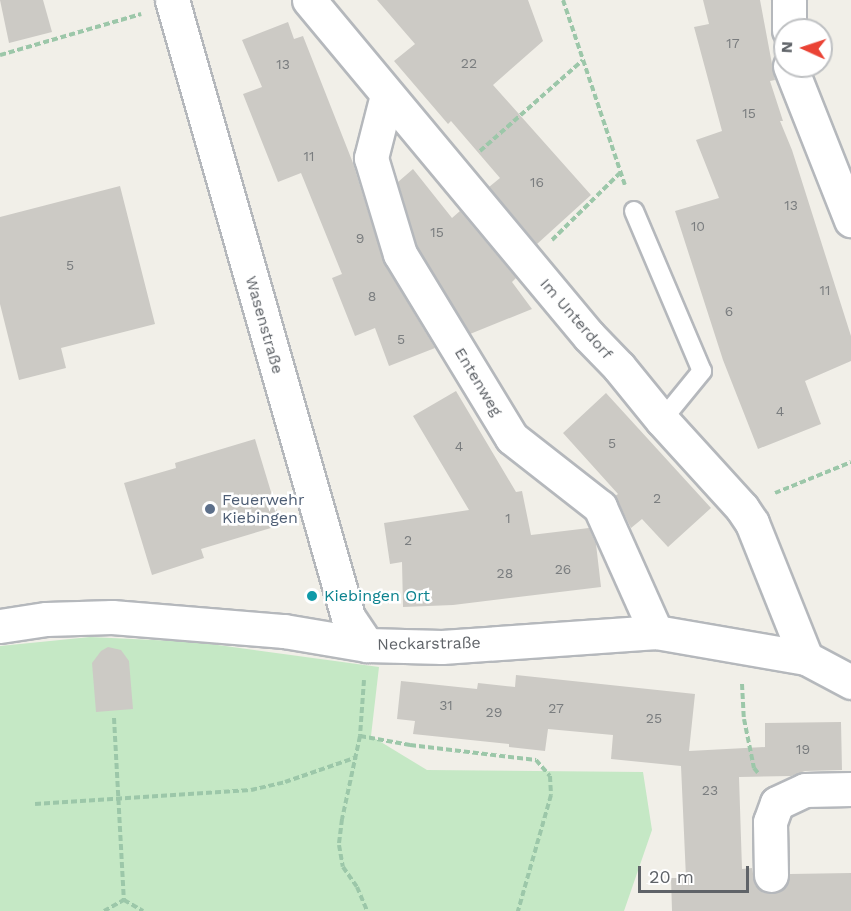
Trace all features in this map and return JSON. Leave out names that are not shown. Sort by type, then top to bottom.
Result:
[{"type":"street","name":"Im Unterdorf","points":[[309,0],[528,263],[662,420],[741,508],[752,523],[806,658]]},
{"type":"street","points":[[789,0],[789,18]]},
{"type":"street","name":"Wasenstraße","points":[[173,2],[348,617],[367,645]]},
{"type":"street","points":[[795,78],[851,220]]},
{"type":"street","name":"Entenweg","points":[[387,94],[371,158],[400,254],[512,438],[600,507],[656,632]]},
{"type":"street","name":"Neckarstraße","points":[[0,626],[46,619],[112,617],[284,631],[367,645],[442,647],[656,632],[806,658],[851,682]]},
{"type":"street","points":[[771,875],[770,822],[777,803],[805,790],[851,789]]},
{"type":"lane","points":[[634,211],[702,371],[662,420]]},
{"type":"path","points":[[563,0],[634,211]]},
{"type":"path","points":[[0,55],[173,2]]},
{"type":"path","points":[[453,174],[583,60]]},
{"type":"path","points":[[528,263],[620,173]]},
{"type":"path","points":[[741,508],[851,462]]},
{"type":"path","points":[[367,645],[360,736],[342,819],[339,845],[343,867],[357,887],[367,911]]},
{"type":"path","points":[[740,647],[744,719],[754,768],[777,803]]},
{"type":"path","points":[[114,718],[124,900]]},
{"type":"path","points":[[360,736],[410,745],[536,760],[550,776],[551,795],[518,911]]},
{"type":"path","points":[[35,804],[251,790],[285,782],[357,757]]},
{"type":"path","points":[[104,911],[124,900]]},
{"type":"path","points":[[124,900],[144,911]]},
{"type":"green space","points":[[90,637],[196,642],[379,667],[371,736],[427,770],[643,772],[652,830],[624,911],[0,911],[0,646]]},
{"type":"building","points":[[0,0],[43,0],[52,32],[9,43]]},
{"type":"building","points":[[377,0],[528,0],[543,41],[493,85],[591,195],[537,244],[489,187],[500,178],[451,121],[448,124],[394,61],[415,44]]},
{"type":"building","points":[[703,0],[760,0],[775,80],[770,81],[783,121],[780,121],[792,150],[851,336],[851,361],[805,381],[821,424],[758,449],[723,360],[675,211],[719,198],[696,140],[722,131],[694,27],[709,24]]},
{"type":"building","points":[[288,22],[294,39],[303,36],[353,163],[384,263],[435,348],[389,366],[375,328],[355,336],[332,278],[342,274],[301,173],[278,182],[243,94],[262,87],[242,40]]},
{"type":"building","points":[[413,169],[452,218],[460,211],[516,278],[512,282],[532,309],[470,334],[417,246],[398,182]]},
{"type":"building","points":[[120,186],[155,324],[61,348],[66,368],[19,380],[0,304],[0,217]]},
{"type":"building","points":[[456,391],[516,492],[522,491],[531,535],[589,528],[596,544],[601,587],[453,605],[403,607],[402,562],[390,564],[384,523],[469,510],[413,416]]},
{"type":"building","points":[[606,393],[711,508],[668,547],[642,519],[631,528],[615,496],[618,494],[563,433]]},
{"type":"building","points":[[255,439],[281,525],[201,549],[204,558],[152,575],[124,483],[176,468],[175,463]]},
{"type":"building","points":[[108,647],[121,650],[129,661],[133,709],[96,712],[92,663],[101,651]]},
{"type":"building","points":[[516,675],[695,694],[689,751],[765,747],[765,723],[841,722],[842,770],[805,771],[791,776],[739,777],[742,869],[752,868],[755,885],[762,892],[771,894],[787,885],[790,874],[851,873],[851,911],[672,911],[671,878],[686,878],[681,766],[611,759],[613,735],[548,729],[545,751],[509,747],[509,744],[413,734],[415,721],[397,719],[401,681],[477,689],[478,683],[515,687]]},
{"type":"place","name":"Feuerwehr Kiebingen","points":[[210,509]]},
{"type":"place","name":"Kiebingen Ort","points":[[312,596]]}]
